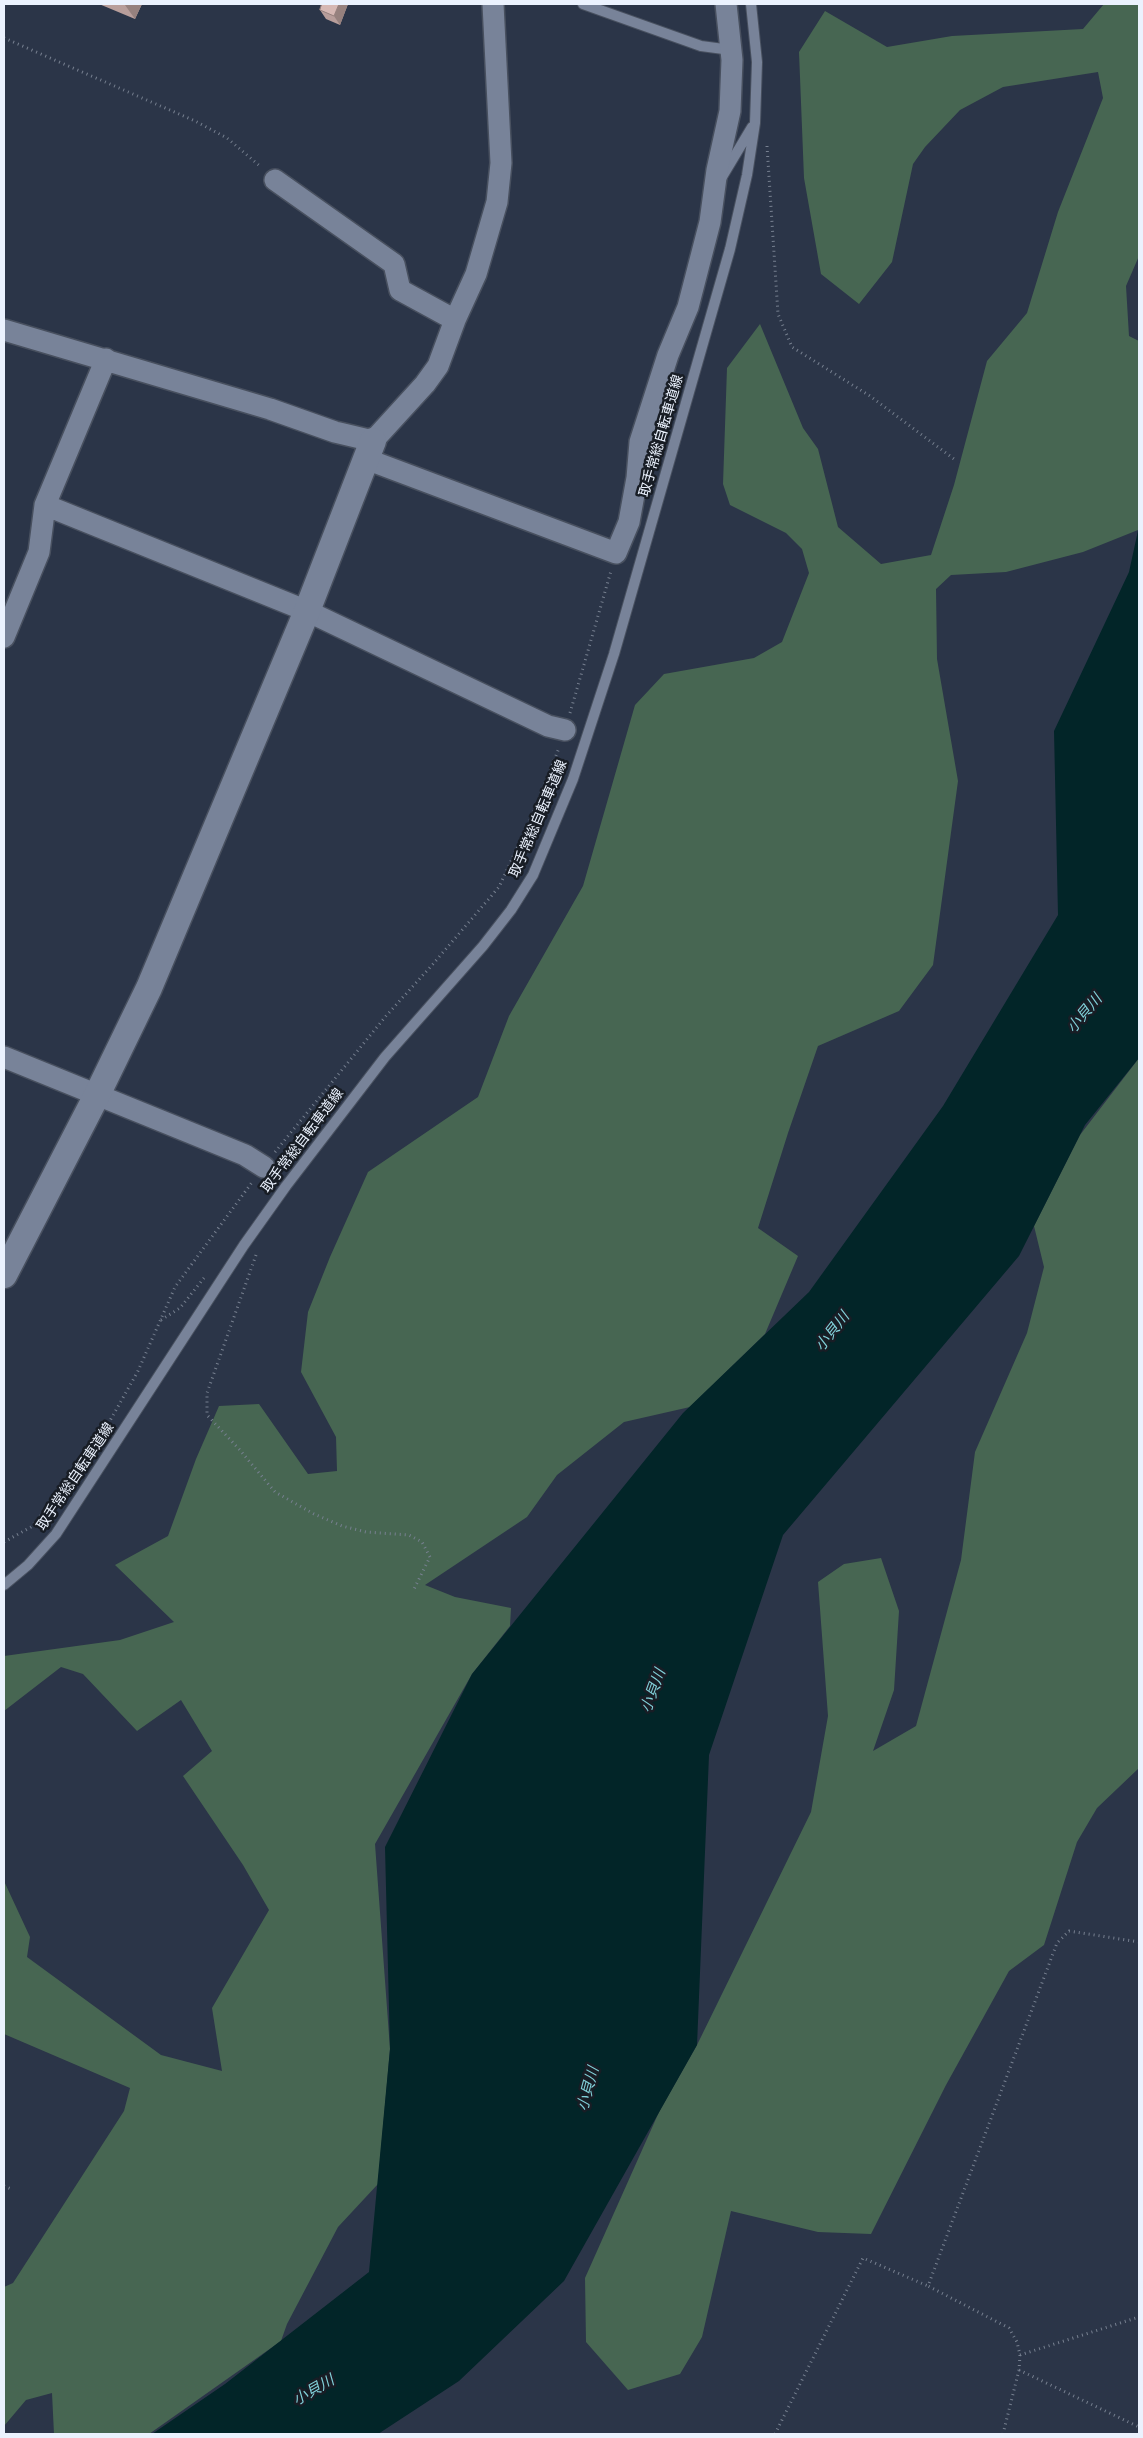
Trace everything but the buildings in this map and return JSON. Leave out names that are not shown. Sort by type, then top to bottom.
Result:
[{"type":"street","points":[[4,1275],[97,1095],[149,988],[307,611],[369,450],[438,366],[455,320],[476,274],[497,202],[501,163],[493,4]]},
{"type":"street","points":[[4,330],[270,409],[336,432],[369,450],[616,553],[629,522],[637,478],[640,442],[668,354],[688,308],[710,222],[714,190],[730,111],[731,50],[726,4]]},
{"type":"street","points":[[275,180],[394,264],[400,290],[455,320]]},
{"type":"street","points":[[4,638],[39,552],[45,505],[106,359]]},
{"type":"street","points":[[45,505],[307,611],[548,726],[565,730]]},
{"type":"street","points":[[4,1057],[245,1155],[264,1167]]},
{"type":"lane","points":[[583,4],[701,46],[731,50]]},
{"type":"lane","name":"取手常総自転車道線","points":[[4,1584],[28,1565],[56,1534],[249,1239],[324,1134],[385,1057],[483,946],[511,910],[533,875],[572,779],[614,654],[730,249],[747,175],[754,123],[757,62],[751,4]]},
{"type":"lane","points":[[714,190],[754,123]]},
{"type":"path","points":[[4,38],[195,121],[227,138],[275,180]]},
{"type":"path","points":[[754,123],[761,123],[766,132],[778,314],[792,347],[870,396],[954,458]]},
{"type":"path","points":[[4,1542],[31,1527],[63,1490],[86,1458],[107,1426],[138,1371],[175,1287],[264,1167],[386,1016],[499,887],[532,816],[565,730],[616,553]]},
{"type":"path","points":[[249,1239],[257,1249],[207,1393],[207,1415],[275,1492],[314,1514],[342,1526],[366,1532],[409,1535],[422,1542],[430,1557],[413,1591]]},
{"type":"path","points":[[928,2286],[1057,1943],[1070,1931],[1139,1942]]},
{"type":"path","points":[[4,2186],[11,2189]]},
{"type":"path","points":[[775,2434],[863,2258],[928,2286],[1009,2328],[1017,2342],[1020,2355],[1019,2370],[1003,2434]]},
{"type":"path","points":[[1020,2355],[1139,2317]]},
{"type":"path","points":[[1019,2370],[1139,2427]]},
{"type":"shaded area","points":[[1104,4],[1139,4],[1139,256],[1126,286],[1129,336],[1139,341],[1138,530],[1083,552],[1006,572],[951,575],[936,589],[937,659],[958,781],[933,965],[899,1011],[818,1046],[758,1228],[798,1256],[765,1334],[690,1407],[624,1422],[557,1475],[527,1517],[425,1585],[455,1597],[511,1608],[510,1626],[472,1674],[375,1844],[390,2049],[378,2184],[338,2227],[287,2324],[281,2341],[149,2434],[54,2434],[52,2393],[26,2400],[4,2426],[4,2287],[13,2283],[124,2111],[130,2088],[4,2034],[4,1881],[30,1937],[27,1957],[161,2055],[222,2071],[212,2008],[269,1910],[243,1865],[183,1776],[212,1751],[181,1700],[137,1731],[83,1674],[61,1667],[4,1711],[4,1656],[120,1640],[174,1622],[115,1565],[168,1536],[196,1459],[219,1406],[259,1404],[308,1474],[337,1471],[336,1437],[301,1372],[308,1312],[368,1172],[478,1097],[509,1016],[583,886],[635,705],[664,674],[754,658],[782,642],[809,573],[802,549],[786,533],[730,505],[723,484],[727,368],[760,324],[803,428],[818,449],[838,527],[881,564],[931,555],[954,485],[987,361],[1027,313],[1058,212],[1103,98],[1098,72],[1003,87],[960,110],[925,147],[913,164],[892,262],[859,304],[821,274],[804,178],[799,52],[825,11],[887,47],[952,36],[1083,29]]},
{"type":"shaded area","points":[[1139,1058],[1139,1768],[1097,1808],[1077,1842],[1044,1945],[1009,1971],[946,2085],[871,2234],[818,2232],[731,2211],[702,2337],[680,2374],[628,2390],[586,2342],[585,2278],[659,2112],[697,2045],[811,1812],[828,1716],[818,1582],[844,1564],[881,1558],[899,1611],[894,1690],[873,1751],[916,1726],[961,1560],[975,1452],[1027,1333],[1044,1267],[1034,1226],[1080,1135]]},
{"type":"water","name":"小貝川","points":[[1139,526],[1139,1058],[1085,1125],[1019,1256],[783,1535],[709,1755],[697,2045],[564,2281],[459,2381],[378,2434],[152,2434],[225,2384],[369,2272],[390,2049],[385,1847],[472,1674],[683,1413],[809,1292],[943,1106],[1058,915],[1054,731],[1129,572]]}]
